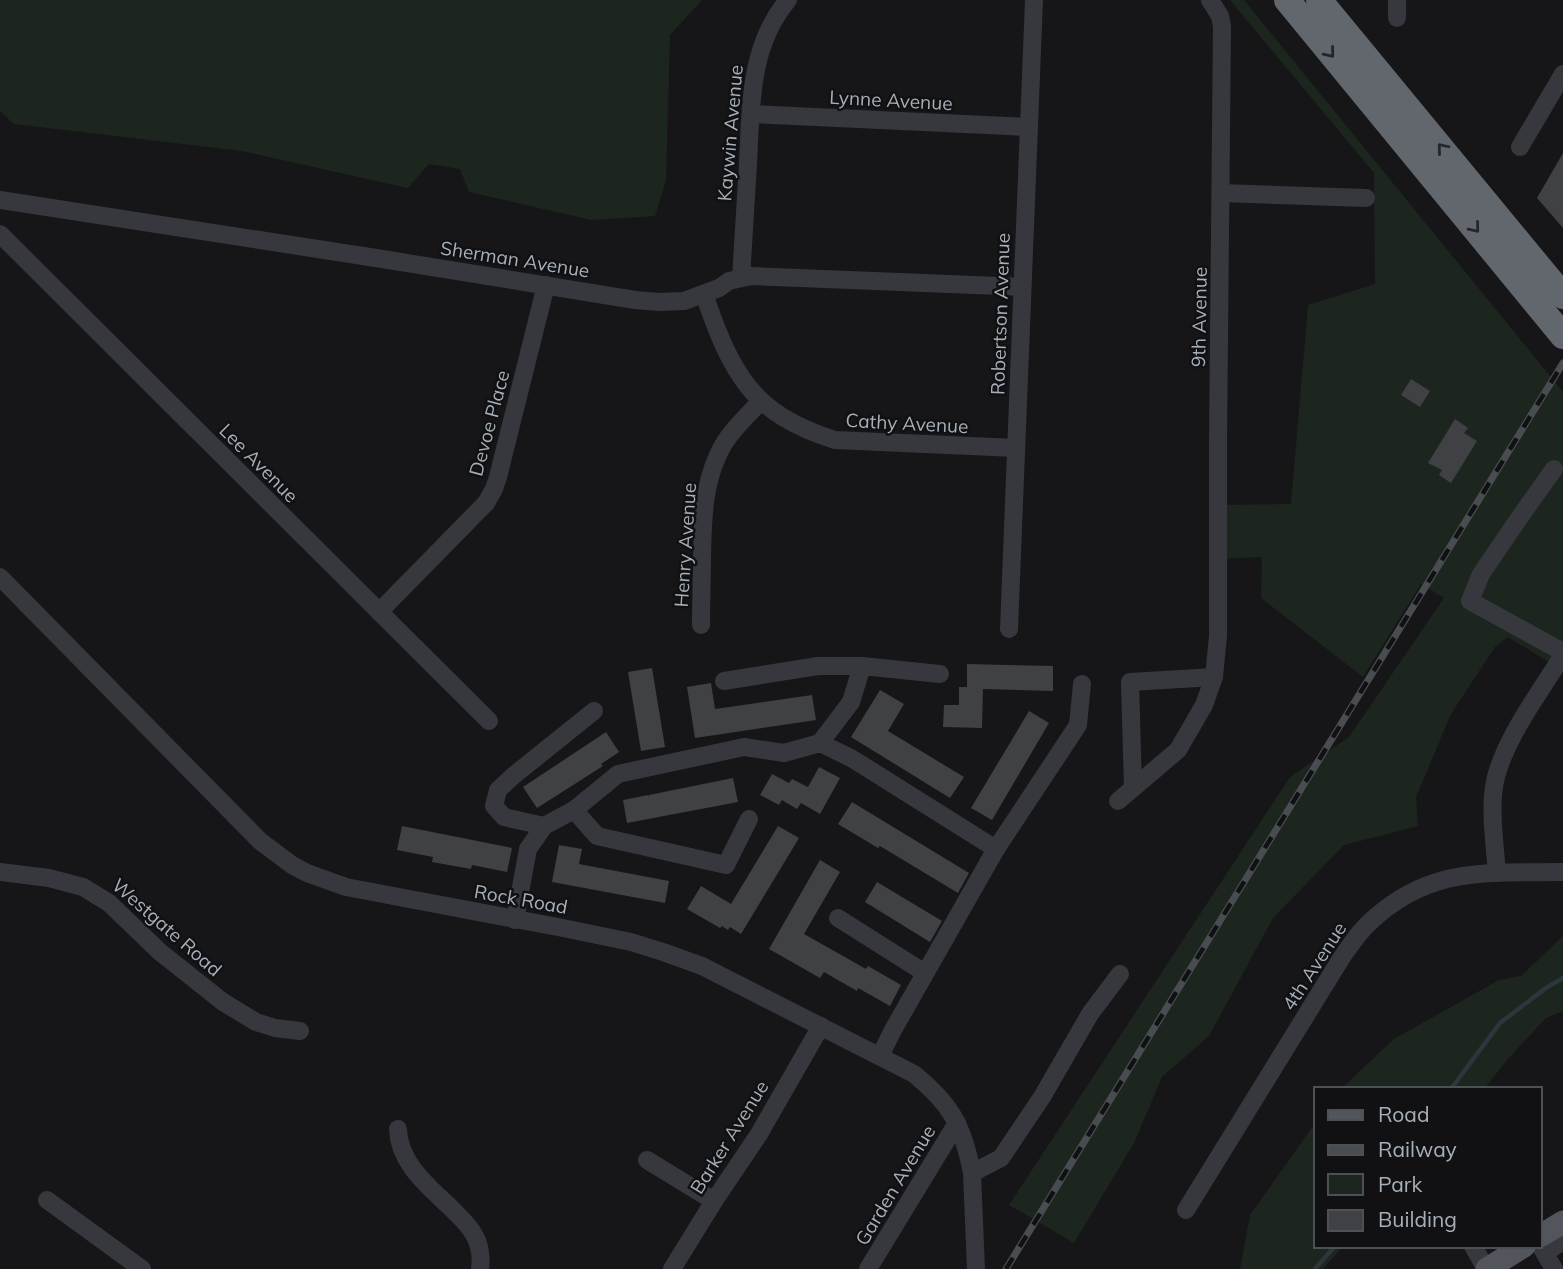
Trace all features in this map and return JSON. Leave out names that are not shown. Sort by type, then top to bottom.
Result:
[{"type":"highway","points":[[1287,0],[1563,336]]},
{"type":"highway","points":[[1319,0],[1563,296]]},
{"type":"main road","points":[[1542,1241],[1563,1222]]},
{"type":"main road","points":[[1487,1269],[1531,1248]]},
{"type":"street","name":"Kaywin Avenue","points":[[741,278],[752,92],[761,47],[788,0]]},
{"type":"street","name":"Robertson Avenue","points":[[1009,629],[1034,0]]},
{"type":"street","name":"9th Avenue","points":[[1118,801],[1178,750],[1204,705],[1214,677],[1218,636],[1222,26],[1220,16],[1210,0]]},
{"type":"street","points":[[1520,147],[1563,74]]},
{"type":"street","name":"Lynne Avenue","points":[[751,114],[1029,127]]},
{"type":"street","points":[[1222,193],[1366,198]]},
{"type":"street","name":"Sherman Avenue","points":[[0,200],[635,300],[684,300],[719,288],[729,281],[751,276],[1023,287]]},
{"type":"street","name":"Lee Avenue","points":[[0,234],[489,721]]},
{"type":"street","name":"Devoe Place","points":[[379,612],[490,497],[498,477],[546,285]]},
{"type":"street","name":"Cathy Avenue","points":[[704,294],[735,370],[761,401],[784,419],[810,432],[835,440],[1016,448]]},
{"type":"street","name":"Henry Avenue","points":[[701,625],[707,484],[724,443],[761,401]]},
{"type":"street","points":[[1497,873],[1493,798],[1499,763],[1563,654],[1470,601],[1481,574],[1554,469]]},
{"type":"street","name":"Rock Road","points":[[0,576],[260,841],[292,865],[346,887],[563,928],[631,942],[663,952],[702,966],[914,1074],[947,1105],[957,1123],[970,1159],[976,1269]]},
{"type":"street","points":[[724,681],[818,666],[862,666],[940,674]]},
{"type":"street","points":[[515,919],[528,849],[544,825],[574,810],[618,774],[744,747],[784,753],[820,743],[851,702],[862,666]]},
{"type":"street","points":[[1133,788],[1130,682],[1214,677]]},
{"type":"street","points":[[880,1056],[996,849],[1078,725],[1082,684]]},
{"type":"street","points":[[544,825],[503,817],[494,806],[498,790],[594,711]]},
{"type":"street","points":[[820,743],[850,758],[996,849]]},
{"type":"street","points":[[574,810],[597,836],[726,865],[749,819]]},
{"type":"street","name":"Westgate Road","points":[[0,872],[48,878],[83,887],[109,903],[160,952],[223,1002],[256,1022],[300,1031]]},
{"type":"street","name":"4th Avenue","points":[[1186,1210],[1342,957],[1367,924],[1398,899],[1442,879],[1497,873],[1563,872]]},
{"type":"street","points":[[838,918],[925,973]]},
{"type":"street","points":[[972,1173],[1001,1158],[1042,1097],[1090,1014],[1120,974]]},
{"type":"street","name":"Barker Avenue","points":[[672,1269],[759,1134],[821,1026]]},
{"type":"street","name":"Garden Avenue","points":[[868,1269],[957,1123]]},
{"type":"street","points":[[398,1129],[399,1142],[411,1166],[463,1220],[476,1238],[481,1256],[480,1269]]},
{"type":"street","points":[[647,1160],[714,1201]]},
{"type":"street","points":[[47,1200],[142,1269]]},
{"type":"street","points":[[1542,1244],[1563,1241]]},
{"type":"street","points":[[1474,1248],[1487,1269]]},
{"type":"street","points":[[1539,1248],[1554,1269]]},
{"type":"green space","points":[[0,0],[702,0],[670,35],[666,180],[655,216],[592,220],[469,192],[460,169],[429,164],[408,188],[242,151],[14,124],[0,111]]},
{"type":"green space","points":[[1230,0],[1244,0],[1563,392],[1563,668],[1562,670],[1508,637],[1495,647],[1451,714],[1416,797],[1418,826],[1344,845],[1273,918],[1209,1036],[1162,1077],[1134,1143],[1074,1243],[1009,1205],[1290,777],[1349,737],[1444,598],[1421,584],[1363,677],[1261,598],[1262,557],[1216,559],[1218,505],[1291,504],[1308,305],[1375,284],[1374,173]]},
{"type":"green space","points":[[1563,936],[1563,1011],[1546,1018],[1486,1087],[1343,1087],[1394,1039],[1499,980],[1521,976]]},
{"type":"green space","points":[[1314,1125],[1314,1248],[1341,1248],[1323,1269],[1240,1269],[1250,1215]]},
{"type":"building","points":[[1563,153],[1563,228],[1537,198]]},
{"type":"building","points":[[1411,379],[1430,391],[1420,407],[1401,395]]},
{"type":"building","points":[[1455,419],[1468,428],[1464,433],[1477,441],[1451,483],[1439,475],[1442,470],[1428,463]]},
{"type":"building","points":[[967,664],[1053,666],[1053,691],[983,689],[982,728],[943,727],[944,705],[959,705],[959,687],[967,687]]},
{"type":"building","points":[[652,668],[665,747],[641,751],[628,672]]},
{"type":"building","points":[[711,683],[715,709],[812,695],[816,720],[695,738],[687,687]]},
{"type":"building","points":[[880,690],[904,704],[888,731],[964,777],[950,798],[851,737]]},
{"type":"building","points":[[1029,711],[1049,723],[992,820],[971,808]]},
{"type":"building","points":[[606,732],[619,752],[601,764],[603,766],[537,808],[523,787]]},
{"type":"building","points":[[819,767],[840,778],[820,814],[801,803],[797,809],[782,800],[779,805],[760,795],[772,774],[789,783],[792,779],[808,787]]},
{"type":"building","points":[[733,778],[738,802],[627,823],[623,800],[648,795],[649,797]]},
{"type":"building","points":[[852,802],[969,873],[958,893],[838,824]]},
{"type":"building","points":[[402,826],[512,848],[507,872],[472,865],[471,869],[432,862],[433,857],[397,850]]},
{"type":"building","points":[[778,826],[799,838],[741,934],[730,927],[728,930],[722,926],[720,928],[687,909],[701,886],[731,904]]},
{"type":"building","points":[[559,845],[582,849],[579,864],[669,881],[665,903],[552,882]]},
{"type":"building","points":[[820,860],[840,872],[804,934],[866,969],[868,966],[901,985],[890,1006],[824,972],[820,978],[769,949]]},
{"type":"building","points":[[877,882],[942,921],[930,942],[865,902]]},
{"type":"waterway","points":[[1452,1087],[1500,1023],[1563,978]]},
{"type":"waterway","points":[[1315,1269],[1333,1248]]},
{"type":"railway","points":[[1006,1269],[1563,363]]}]
